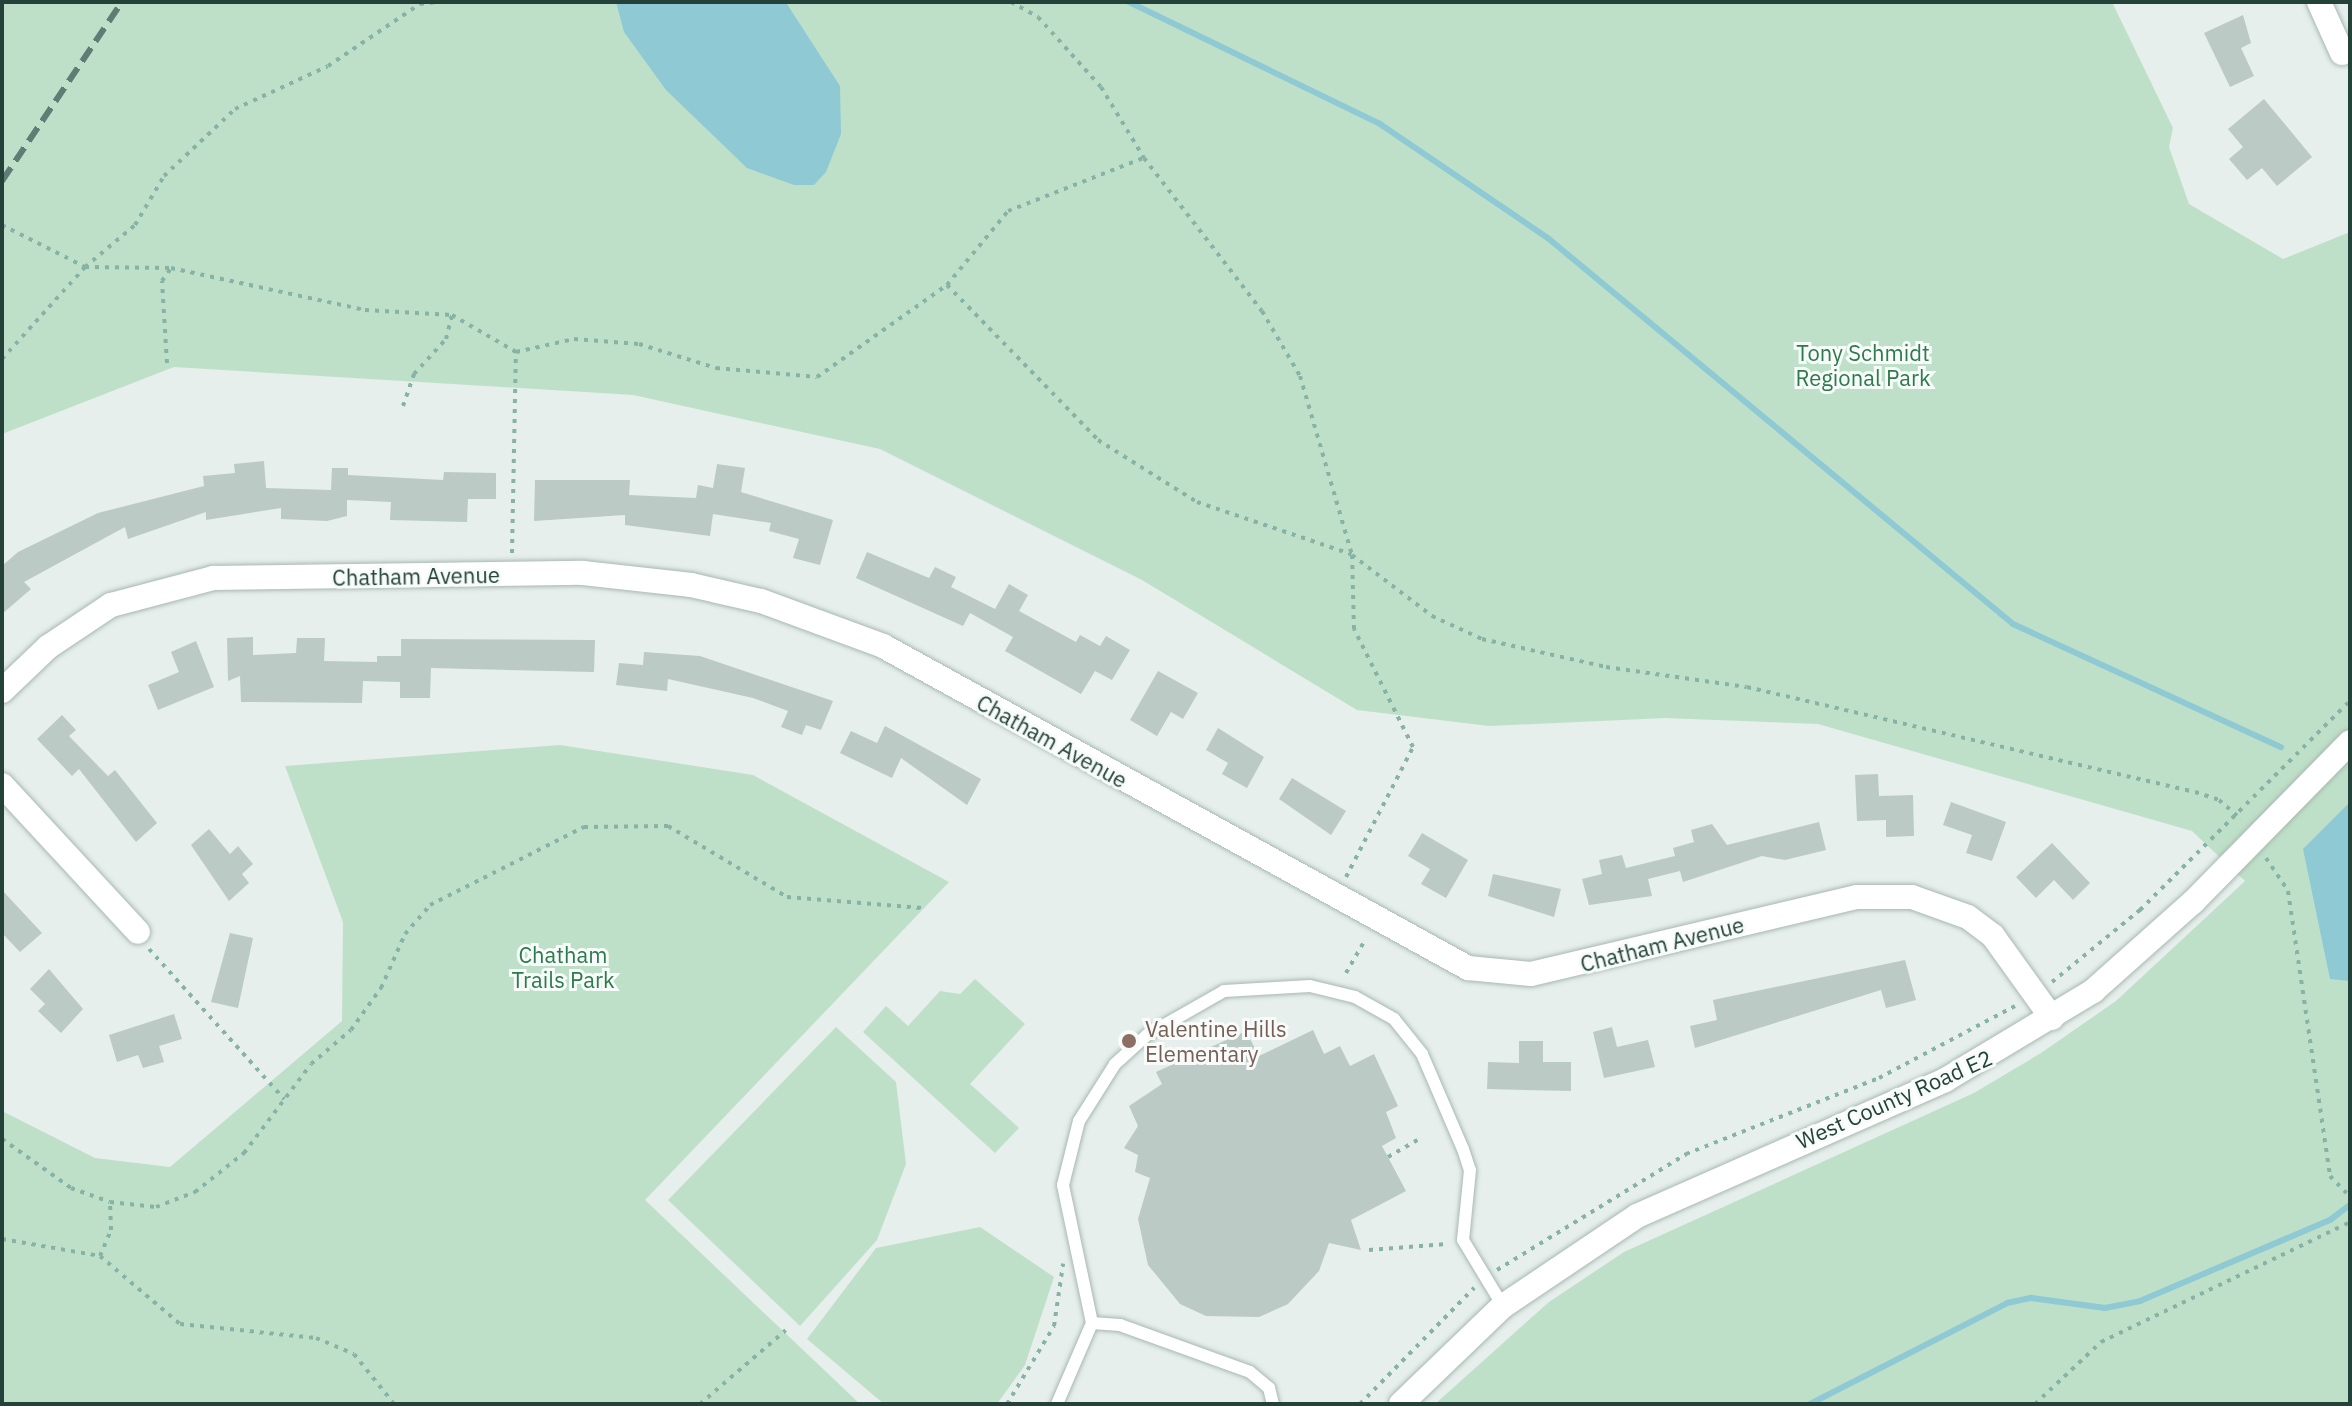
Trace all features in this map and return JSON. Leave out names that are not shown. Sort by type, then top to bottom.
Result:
[{"type":"street","points":[[2319,2],[2342,53]]},
{"type":"street","name":"Chatham Avenue","points":[[2,691],[77,626],[147,590],[213,578],[583,573],[691,585],[825,621],[883,646],[1438,957],[1531,974],[1857,897],[1912,897],[1968,917],[1993,936],[2052,1018]]},
{"type":"street","name":"West County Road E2","points":[[1401,1404],[1503,1306],[1637,1216],[1945,1080],[2052,1018],[2148,945],[2350,742]]},
{"type":"street","points":[[2,785],[138,932]]},
{"type":"lane","points":[[1057,1404],[1092,1323],[1063,1185],[1079,1121],[1115,1064],[1147,1035],[1224,991],[1268,983],[1369,1002],[1422,1054],[1470,1170],[1463,1240],[1503,1306]]},
{"type":"lane","points":[[1092,1323],[1120,1325],[1250,1372],[1269,1388],[1273,1404]]},
{"type":"path","points":[[2,359],[85,267],[135,225],[164,176],[235,109],[328,66],[417,3],[437,2]]},
{"type":"path","points":[[1011,2],[1038,17],[1101,87],[1144,158],[1262,311],[1300,376],[1352,555],[1354,629],[1413,747],[1334,899]]},
{"type":"path","points":[[2,225],[85,267],[171,268],[365,310],[452,315],[516,352],[574,339],[639,344],[716,368],[817,377],[947,285],[1008,211],[1144,158]]},
{"type":"path","points":[[167,363],[162,281],[171,268]]},
{"type":"path","points":[[947,285],[1098,440],[1197,502],[1352,555],[1432,616],[1482,639],[1606,667],[1747,687],[2195,792],[2236,811]]},
{"type":"path","points":[[403,406],[414,374],[446,339],[452,315]]},
{"type":"path","points":[[512,574],[516,352]]},
{"type":"path","points":[[2061,976],[2140,910],[2236,811],[2350,701]]},
{"type":"path","points":[[2,1139],[71,1188],[110,1202],[156,1207],[195,1192],[244,1153],[284,1099],[351,1030],[381,988],[405,934],[430,905],[584,827],[668,826],[787,897],[923,908]]},
{"type":"path","points":[[2267,860],[2288,891],[2330,1176],[2350,1197]]},
{"type":"path","points":[[138,932],[284,1099]]},
{"type":"path","points":[[1346,973],[1363,943]]},
{"type":"path","points":[[1505,1264],[1686,1154],[1879,1078],[2016,1005]]},
{"type":"path","points":[[1388,1157],[1417,1140]]},
{"type":"path","points":[[100,1256],[111,1230],[110,1202]]},
{"type":"path","points":[[2035,1404],[2101,1342],[2350,1222]]},
{"type":"path","points":[[2,1239],[100,1256],[180,1324],[316,1338],[354,1354],[394,1404]]},
{"type":"path","points":[[1369,1250],[1447,1244]]},
{"type":"path","points":[[1007,1404],[1054,1326],[1063,1262]]},
{"type":"path","points":[[1360,1404],[1466,1295]]},
{"type":"path","points":[[700,1404],[786,1330]]},
{"type":"green space","name":"Tony Schmidt Regional Park","points":[[2,2],[2112,2],[2173,128],[2169,147],[2189,204],[2283,259],[2350,232],[2350,1404],[1435,1404],[1549,1302],[1624,1252],[1974,1093],[2041,1053],[2116,1001],[2245,881],[2192,831],[1818,724],[1665,718],[1489,726],[1357,710],[1142,580],[880,449],[633,395],[174,367],[2,434]]},
{"type":"green space","name":"Chatham Trails Park","points":[[560,745],[753,775],[949,882],[645,1200],[860,1404],[2,1404],[2,1111],[95,1158],[170,1167],[342,1021],[343,922],[285,766]]},
{"type":"green space","points":[[975,979],[1025,1024],[970,1084],[1019,1128],[995,1153],[863,1032],[886,1006],[908,1026],[940,991],[960,994]]},
{"type":"green space","points":[[836,1027],[896,1082],[906,1164],[877,1240],[800,1326],[668,1200]]},
{"type":"green space","points":[[980,1227],[1054,1277],[1025,1365],[997,1404],[884,1404],[807,1339],[876,1248]]},
{"type":"water","points":[[616,2],[787,4],[840,86],[841,134],[826,172],[814,185],[794,185],[747,168],[666,90],[624,32]]},
{"type":"water","points":[[2350,802],[2350,981],[2330,979],[2303,849]]},
{"type":"building","points":[[2243,15],[2251,43],[2241,48],[2254,76],[2230,87],[2204,33]]},
{"type":"building","points":[[2264,99],[2312,157],[2277,186],[2262,168],[2247,180],[2229,159],[2243,147],[2228,129]]},
{"type":"building","points":[[264,461],[266,488],[331,490],[332,468],[348,468],[348,475],[443,480],[444,472],[496,473],[496,499],[468,499],[467,522],[390,520],[391,502],[347,500],[347,516],[327,521],[281,519],[281,508],[206,520],[206,512],[128,539],[125,527],[24,582],[31,589],[2,614],[2,566],[18,552],[98,513],[204,486],[203,476],[235,473],[234,464]]},
{"type":"building","points":[[717,464],[745,468],[741,492],[833,520],[820,565],[793,558],[799,539],[769,531],[771,523],[713,514],[710,536],[625,525],[625,515],[534,521],[535,480],[630,480],[629,495],[696,498],[698,485],[713,488]]},
{"type":"building","points":[[867,552],[929,578],[935,567],[956,577],[951,587],[995,609],[1009,584],[1028,595],[1019,611],[1076,642],[1080,635],[1100,646],[1106,636],[1130,650],[1112,680],[1095,671],[1081,694],[1005,651],[1013,637],[970,613],[963,626],[856,578]]},
{"type":"building","points":[[253,637],[253,655],[296,653],[297,638],[325,638],[324,661],[377,662],[377,656],[401,656],[401,639],[595,640],[594,672],[431,668],[430,698],[400,698],[400,682],[363,681],[362,703],[241,702],[240,676],[228,681],[227,638]]},
{"type":"building","points":[[196,641],[214,687],[158,710],[148,685],[179,672],[171,652]]},
{"type":"building","points":[[644,652],[700,656],[833,701],[821,730],[806,725],[802,735],[781,727],[788,711],[753,698],[668,679],[667,691],[616,685],[619,663],[643,665]]},
{"type":"building","points":[[1158,671],[1198,693],[1183,719],[1171,712],[1157,736],[1130,720]]},
{"type":"building","points":[[62,715],[76,730],[69,736],[108,776],[115,770],[157,823],[136,842],[79,769],[72,776],[37,739]]},
{"type":"building","points":[[885,726],[981,779],[967,805],[901,758],[892,778],[840,753],[851,731],[877,743]]},
{"type":"building","points":[[1218,728],[1264,757],[1247,788],[1222,774],[1228,763],[1206,750]]},
{"type":"building","points":[[1878,774],[1879,796],[1913,795],[1914,836],[1886,837],[1886,820],[1857,821],[1855,775]]},
{"type":"building","points":[[1292,778],[1346,811],[1331,835],[1279,799]]},
{"type":"building","points":[[1951,802],[2006,822],[1992,861],[1966,853],[1972,835],[1943,825]]},
{"type":"building","points":[[1819,822],[1826,850],[1785,860],[1762,856],[1683,882],[1680,871],[1648,879],[1652,896],[1589,905],[1582,879],[1602,874],[1599,860],[1622,855],[1626,868],[1675,856],[1673,848],[1694,842],[1691,830],[1712,824],[1727,845]]},
{"type":"building","points":[[209,829],[230,854],[238,846],[253,864],[242,874],[249,883],[229,901],[191,845]]},
{"type":"building","points":[[1422,833],[1468,860],[1446,898],[1421,884],[1430,869],[1408,856]]},
{"type":"building","points":[[2052,843],[2090,883],[2073,900],[2054,880],[2036,898],[2016,877]]},
{"type":"building","points":[[1493,874],[1561,889],[1554,917],[1488,896]]},
{"type":"building","points":[[2,890],[42,933],[20,952],[2,933]]},
{"type":"building","points":[[230,933],[253,938],[238,1008],[211,1002]]},
{"type":"building","points":[[1905,960],[1916,1000],[1886,1008],[1881,990],[1695,1048],[1690,1026],[1717,1020],[1713,1000]]},
{"type":"building","points":[[49,969],[83,1009],[61,1033],[38,1011],[45,1004],[30,989]]},
{"type":"building","points":[[174,1014],[182,1039],[159,1046],[164,1062],[143,1068],[138,1055],[117,1062],[109,1035]]},
{"type":"building","points":[[1612,1027],[1617,1047],[1648,1040],[1655,1067],[1604,1078],[1593,1032]]},
{"type":"building","points":[[1313,1030],[1324,1054],[1340,1046],[1350,1066],[1374,1054],[1398,1106],[1386,1112],[1396,1138],[1382,1146],[1406,1191],[1351,1220],[1361,1250],[1329,1243],[1319,1271],[1288,1304],[1259,1317],[1206,1316],[1180,1304],[1148,1265],[1138,1219],[1150,1178],[1135,1172],[1138,1155],[1124,1148],[1138,1126],[1129,1106],[1162,1084],[1156,1072],[1246,1031],[1259,1056]]},
{"type":"building","points":[[1519,1041],[1543,1041],[1543,1062],[1571,1062],[1571,1091],[1487,1089],[1488,1062],[1519,1063]]},
{"type":"waterway","points":[[1129,2],[1380,124],[1549,239],[2013,624],[2281,747]]},
{"type":"waterway","points":[[1810,1404],[2007,1303],[2031,1298],[2105,1308],[2140,1301],[2330,1220],[2350,1205]]},
{"type":"railway","points":[[2,181],[122,2]]},
{"type":"place","name":"Valentine Hills Elementary","points":[[1129,1041]]}]
